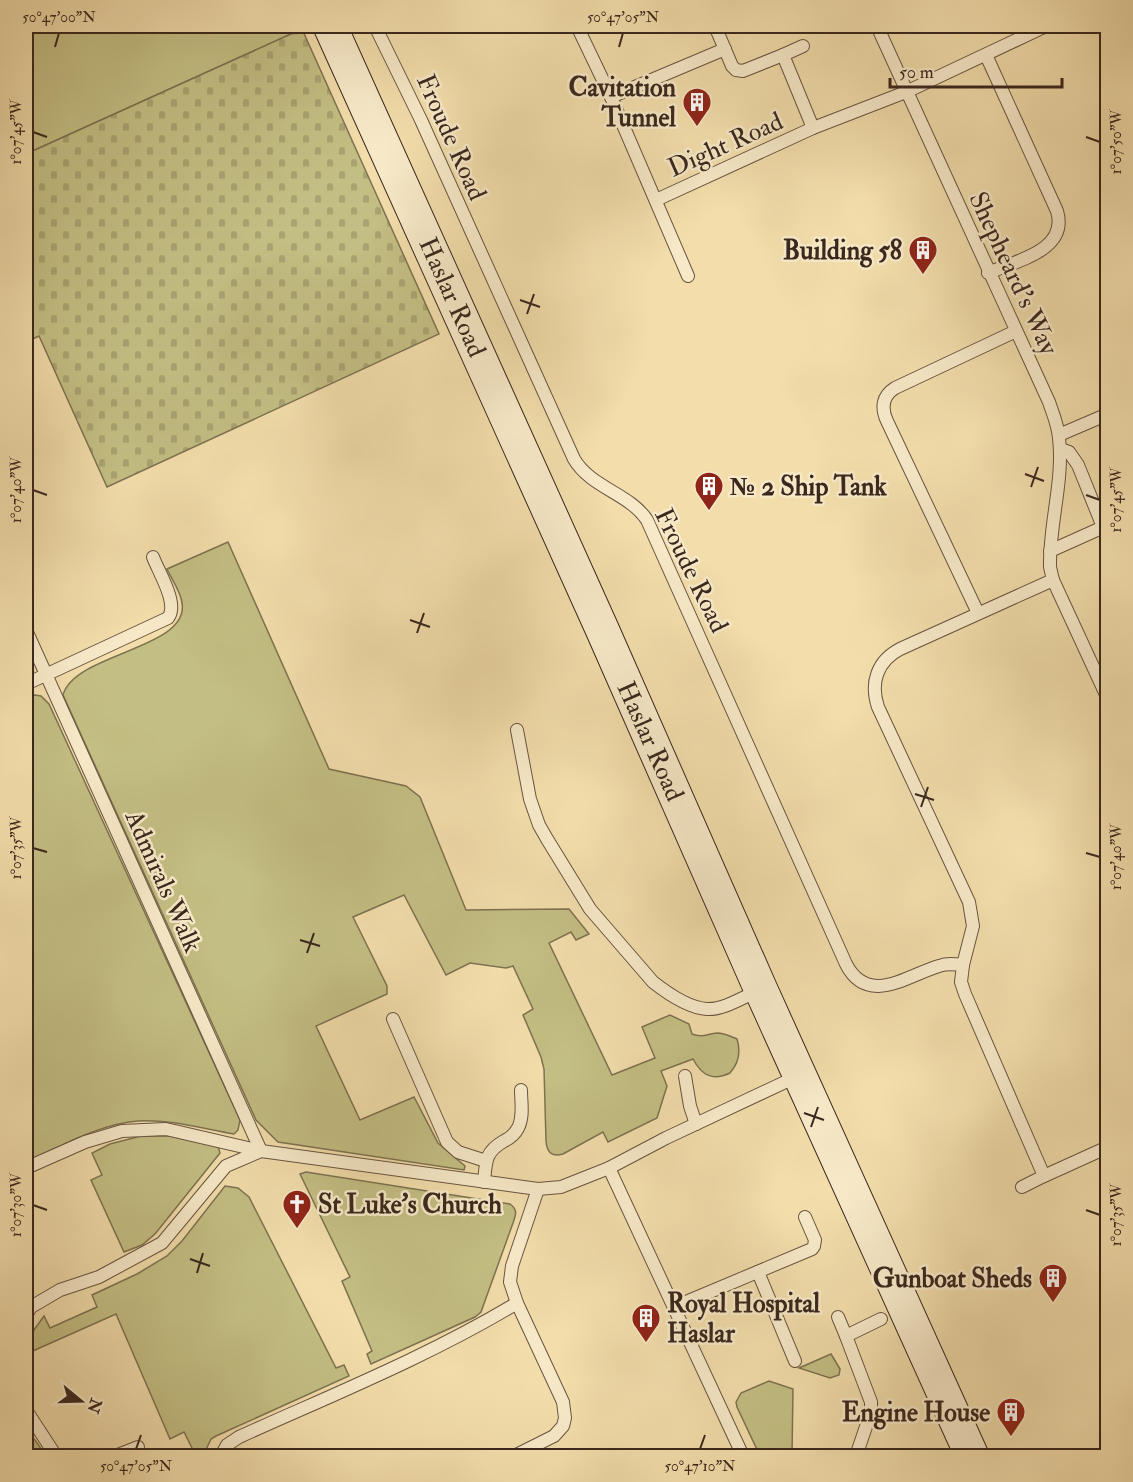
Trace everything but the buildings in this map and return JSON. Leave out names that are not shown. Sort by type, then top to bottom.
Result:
[{"type":"street","name":"Haslar Road","points":[[330,26],[972,1456]]},
{"type":"lane","name":"Froude Road","points":[[375,26],[421,120],[574,459],[582,471],[638,509],[650,525],[846,964],[860,981],[882,986],[908,979],[940,965],[963,965]]},
{"type":"lane","points":[[577,26],[611,97],[688,276]]},
{"type":"lane","points":[[715,26],[732,66],[739,71],[803,46]]},
{"type":"lane","name":"Shepheard's Way","points":[[877,26],[988,273],[1049,402],[1059,435],[1060,449],[1050,567],[1053,580],[1107,699]]},
{"type":"lane","name":"Dight Road","points":[[656,200],[813,128],[906,92],[1046,26]]},
{"type":"lane","points":[[611,97],[725,49]]},
{"type":"lane","points":[[783,55],[813,128]]},
{"type":"lane","points":[[986,55],[1057,211],[1059,222],[1056,236],[1047,247],[988,273]]},
{"type":"lane","points":[[978,613],[887,421],[883,407],[887,394],[895,388],[1016,331]]},
{"type":"lane","points":[[1059,435],[1107,414]]},
{"type":"lane","points":[[1050,551],[1105,526],[1078,465],[1069,452],[1060,449]]},
{"type":"lane","points":[[26,684],[168,618],[172,614],[172,603],[153,557]]},
{"type":"lane","points":[[1044,1176],[961,982],[973,926],[969,902],[878,707],[874,688],[878,671],[888,656],[1053,580]]},
{"type":"lane","name":"Admirals Walk","points":[[26,630],[261,1150]]},
{"type":"lane","points":[[517,730],[530,799],[539,825],[590,909],[653,982],[684,1001],[707,1009],[761,990]]},
{"type":"lane","points":[[393,1019],[447,1142],[458,1152],[486,1161]]},
{"type":"lane","points":[[26,1168],[86,1142],[122,1131],[166,1129],[261,1150],[538,1189],[561,1187],[609,1167],[799,1075]]},
{"type":"lane","points":[[686,1076],[690,1106],[696,1124]]},
{"type":"lane","points":[[484,1182],[486,1161],[491,1150],[518,1129],[521,1115],[521,1090]]},
{"type":"lane","points":[[1022,1187],[1107,1147]]},
{"type":"lane","points":[[26,1315],[31,1308],[60,1290],[99,1277],[162,1243],[226,1166],[261,1150]]},
{"type":"lane","points":[[609,1167],[743,1456]]},
{"type":"lane","points":[[494,1456],[513,1456],[554,1436],[563,1426],[565,1418],[563,1402],[512,1290],[511,1274],[538,1189]]},
{"type":"lane","points":[[674,1307],[808,1251],[814,1246],[814,1240],[804,1217]]},
{"type":"lane","points":[[758,1272],[795,1360]]},
{"type":"lane","points":[[220,1456],[227,1445],[239,1437],[366,1380],[477,1326],[517,1303]]},
{"type":"lane","points":[[838,1317],[871,1402],[869,1419],[856,1456]]},
{"type":"lane","points":[[846,1336],[881,1319]]},
{"type":"lane","points":[[26,1410],[56,1456]]},
{"type":"lane","points":[[115,1456],[138,1446]]},
{"type":"green space","points":[[26,26],[299,26],[302,29],[26,154]]},
{"type":"green space","points":[[302,29],[439,334],[107,487],[39,336],[26,342],[26,154]]},
{"type":"green space","points":[[228,542],[329,769],[406,786],[420,797],[466,910],[569,909],[589,934],[576,940],[571,932],[549,943],[612,1075],[655,1058],[642,1027],[670,1015],[689,1024],[692,1034],[702,1036],[720,1033],[737,1039],[738,1057],[730,1073],[713,1077],[704,1073],[693,1059],[661,1071],[667,1086],[657,1118],[608,1142],[603,1132],[563,1154],[551,1153],[546,1141],[544,1069],[523,1015],[533,1009],[513,966],[506,968],[470,963],[446,975],[404,895],[353,917],[387,986],[387,994],[316,1026],[360,1120],[414,1097],[438,1143],[465,1166],[464,1170],[278,1142],[256,1120],[63,695],[72,681],[87,669],[151,641],[168,631],[180,618],[182,603],[167,569]]},
{"type":"green space","points":[[26,696],[41,696],[49,704],[240,1120],[238,1130],[234,1134],[175,1123],[138,1121],[123,1123],[95,1131],[26,1162]]},
{"type":"green space","points":[[141,1136],[170,1136],[218,1146],[220,1153],[155,1234],[142,1245],[124,1252],[91,1180],[102,1175],[92,1153],[110,1144]]},
{"type":"green space","points":[[306,1172],[513,1206],[516,1212],[515,1217],[481,1312],[475,1317],[371,1364],[367,1354],[372,1351],[342,1281],[350,1277],[300,1174]]},
{"type":"green space","points":[[225,1186],[238,1188],[249,1197],[336,1368],[344,1365],[349,1376],[216,1436],[211,1439],[203,1456],[196,1456],[184,1432],[170,1439],[116,1314],[26,1354],[26,1341],[44,1316],[50,1328],[97,1307],[92,1295],[137,1274],[167,1256],[182,1241]]},
{"type":"green space","points":[[831,1354],[840,1369],[839,1375],[830,1378],[799,1368]]},
{"type":"green space","points":[[769,1381],[793,1389],[792,1456],[760,1456],[737,1407],[736,1402],[741,1393]]},
{"type":"green space","points":[[26,1433],[35,1440],[46,1456],[26,1456]]},
{"type":"place","name":"Cavitation Tunnel","points":[[697,128]]},
{"type":"place","name":"Building 58","points":[[923,276]]},
{"type":"place","name":"№ 2 Ship Tank","points":[[709,512]]},
{"type":"place","name":"St Luke's Church","points":[[297,1230]]},
{"type":"place","name":"Gunboat Sheds","points":[[1053,1304]]},
{"type":"place","name":"Royal Hospital Haslar","points":[[646,1344]]},
{"type":"place","name":"Engine House","points":[[1011,1438]]}]
